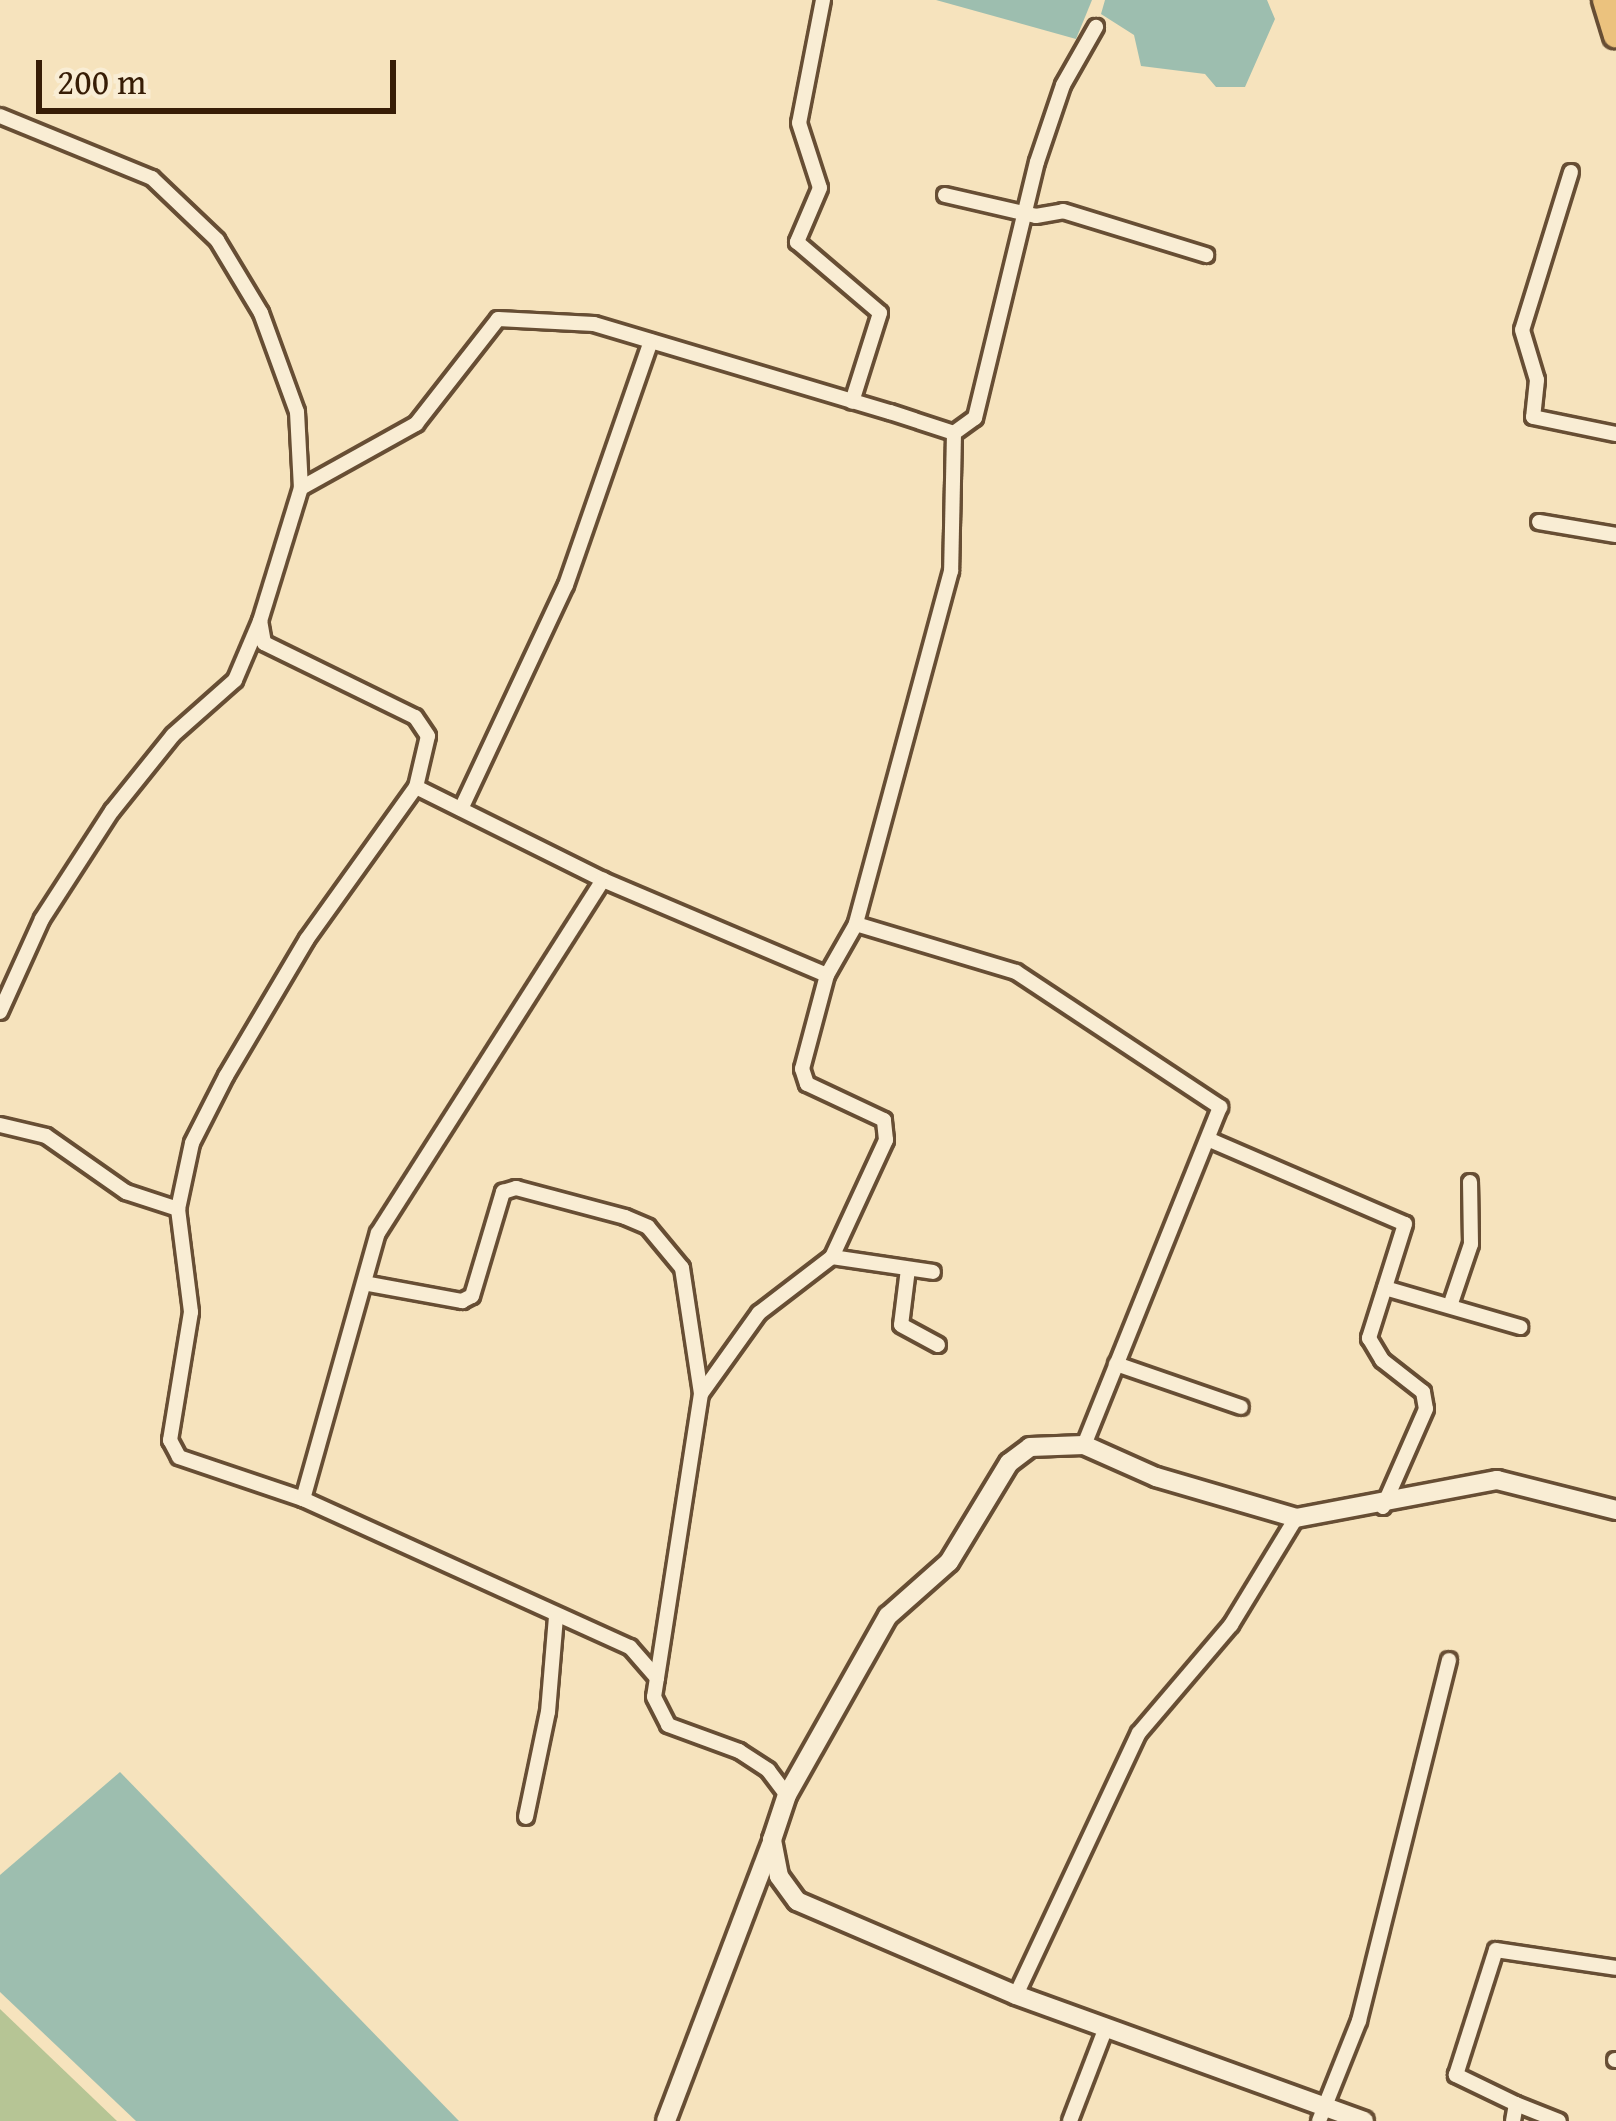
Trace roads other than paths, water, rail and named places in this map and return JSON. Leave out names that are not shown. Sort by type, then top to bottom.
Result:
[{"type":"highway","points":[[1605,0],[1616,35]]},
{"type":"main road","points":[[666,2121],[787,1795],[888,1616],[950,1562],[1015,1456],[1039,1445],[1084,1445],[1156,1477],[1296,1518],[1383,1507],[1497,1480],[1616,1510]]},
{"type":"main road","points":[[772,1840],[779,1876],[797,1901],[1016,1994],[1323,2113],[1364,2121]]},
{"type":"street","points":[[823,0],[800,123],[820,188],[797,242],[880,313],[852,402]]},
{"type":"street","points":[[954,433],[975,418],[1024,210],[1063,86],[1096,27]]},
{"type":"street","points":[[0,116],[152,178],[217,240],[261,313],[297,412],[302,488],[260,621],[235,680],[173,734],[112,811],[43,919],[0,1012]]},
{"type":"street","points":[[1571,172],[1522,330],[1537,380],[1533,416],[1616,434]]},
{"type":"street","points":[[946,195],[1049,217],[1063,211],[1206,255]]},
{"type":"street","points":[[302,488],[416,424],[498,319],[594,324],[954,433]]},
{"type":"street","points":[[461,809],[566,585],[651,340]]},
{"type":"street","points":[[701,1394],[746,1326],[832,1257],[886,1140],[884,1120],[807,1084],[802,1069],[827,975],[856,924],[952,571],[954,433]]},
{"type":"street","points":[[1539,522],[1616,535]]},
{"type":"street","points":[[260,621],[264,643],[415,717],[428,736],[416,787],[307,939],[192,1143],[178,1209],[191,1312],[170,1440],[179,1457],[302,1499],[630,1647],[657,1678]]},
{"type":"street","points":[[416,787],[603,880],[827,975]]},
{"type":"street","points":[[302,1499],[368,1284],[378,1233],[406,1182],[469,1097],[603,880]]},
{"type":"street","points":[[856,924],[1016,972],[1220,1107],[1084,1445]]},
{"type":"street","points":[[0,1125],[46,1136],[126,1192],[178,1209]]},
{"type":"street","points":[[1210,1140],[1405,1224],[1369,1338],[1382,1360],[1424,1392],[1426,1409],[1383,1507]]},
{"type":"street","points":[[1450,1306],[1471,1244],[1470,1182]]},
{"type":"street","points":[[368,1284],[462,1301],[472,1296],[503,1192],[516,1188],[626,1217],[648,1228],[682,1268],[701,1394],[654,1697],[668,1725],[739,1751],[768,1770],[787,1795]]},
{"type":"street","points":[[832,1257],[933,1272]]},
{"type":"street","points":[[908,1269],[901,1325],[938,1345]]},
{"type":"street","points":[[1385,1288],[1520,1327]]},
{"type":"street","points":[[1116,1364],[1240,1408]]},
{"type":"street","points":[[1016,1994],[1139,1733],[1231,1625],[1296,1518]]},
{"type":"street","points":[[526,1817],[548,1712],[556,1616]]},
{"type":"street","points":[[1323,2113],[1359,2021],[1449,1660]]},
{"type":"street","points":[[1559,2121],[1456,2075],[1496,1950],[1616,1968]]},
{"type":"street","points":[[1070,2121],[1106,2027]]},
{"type":"street","points":[[1513,2121],[1516,2104]]}]
